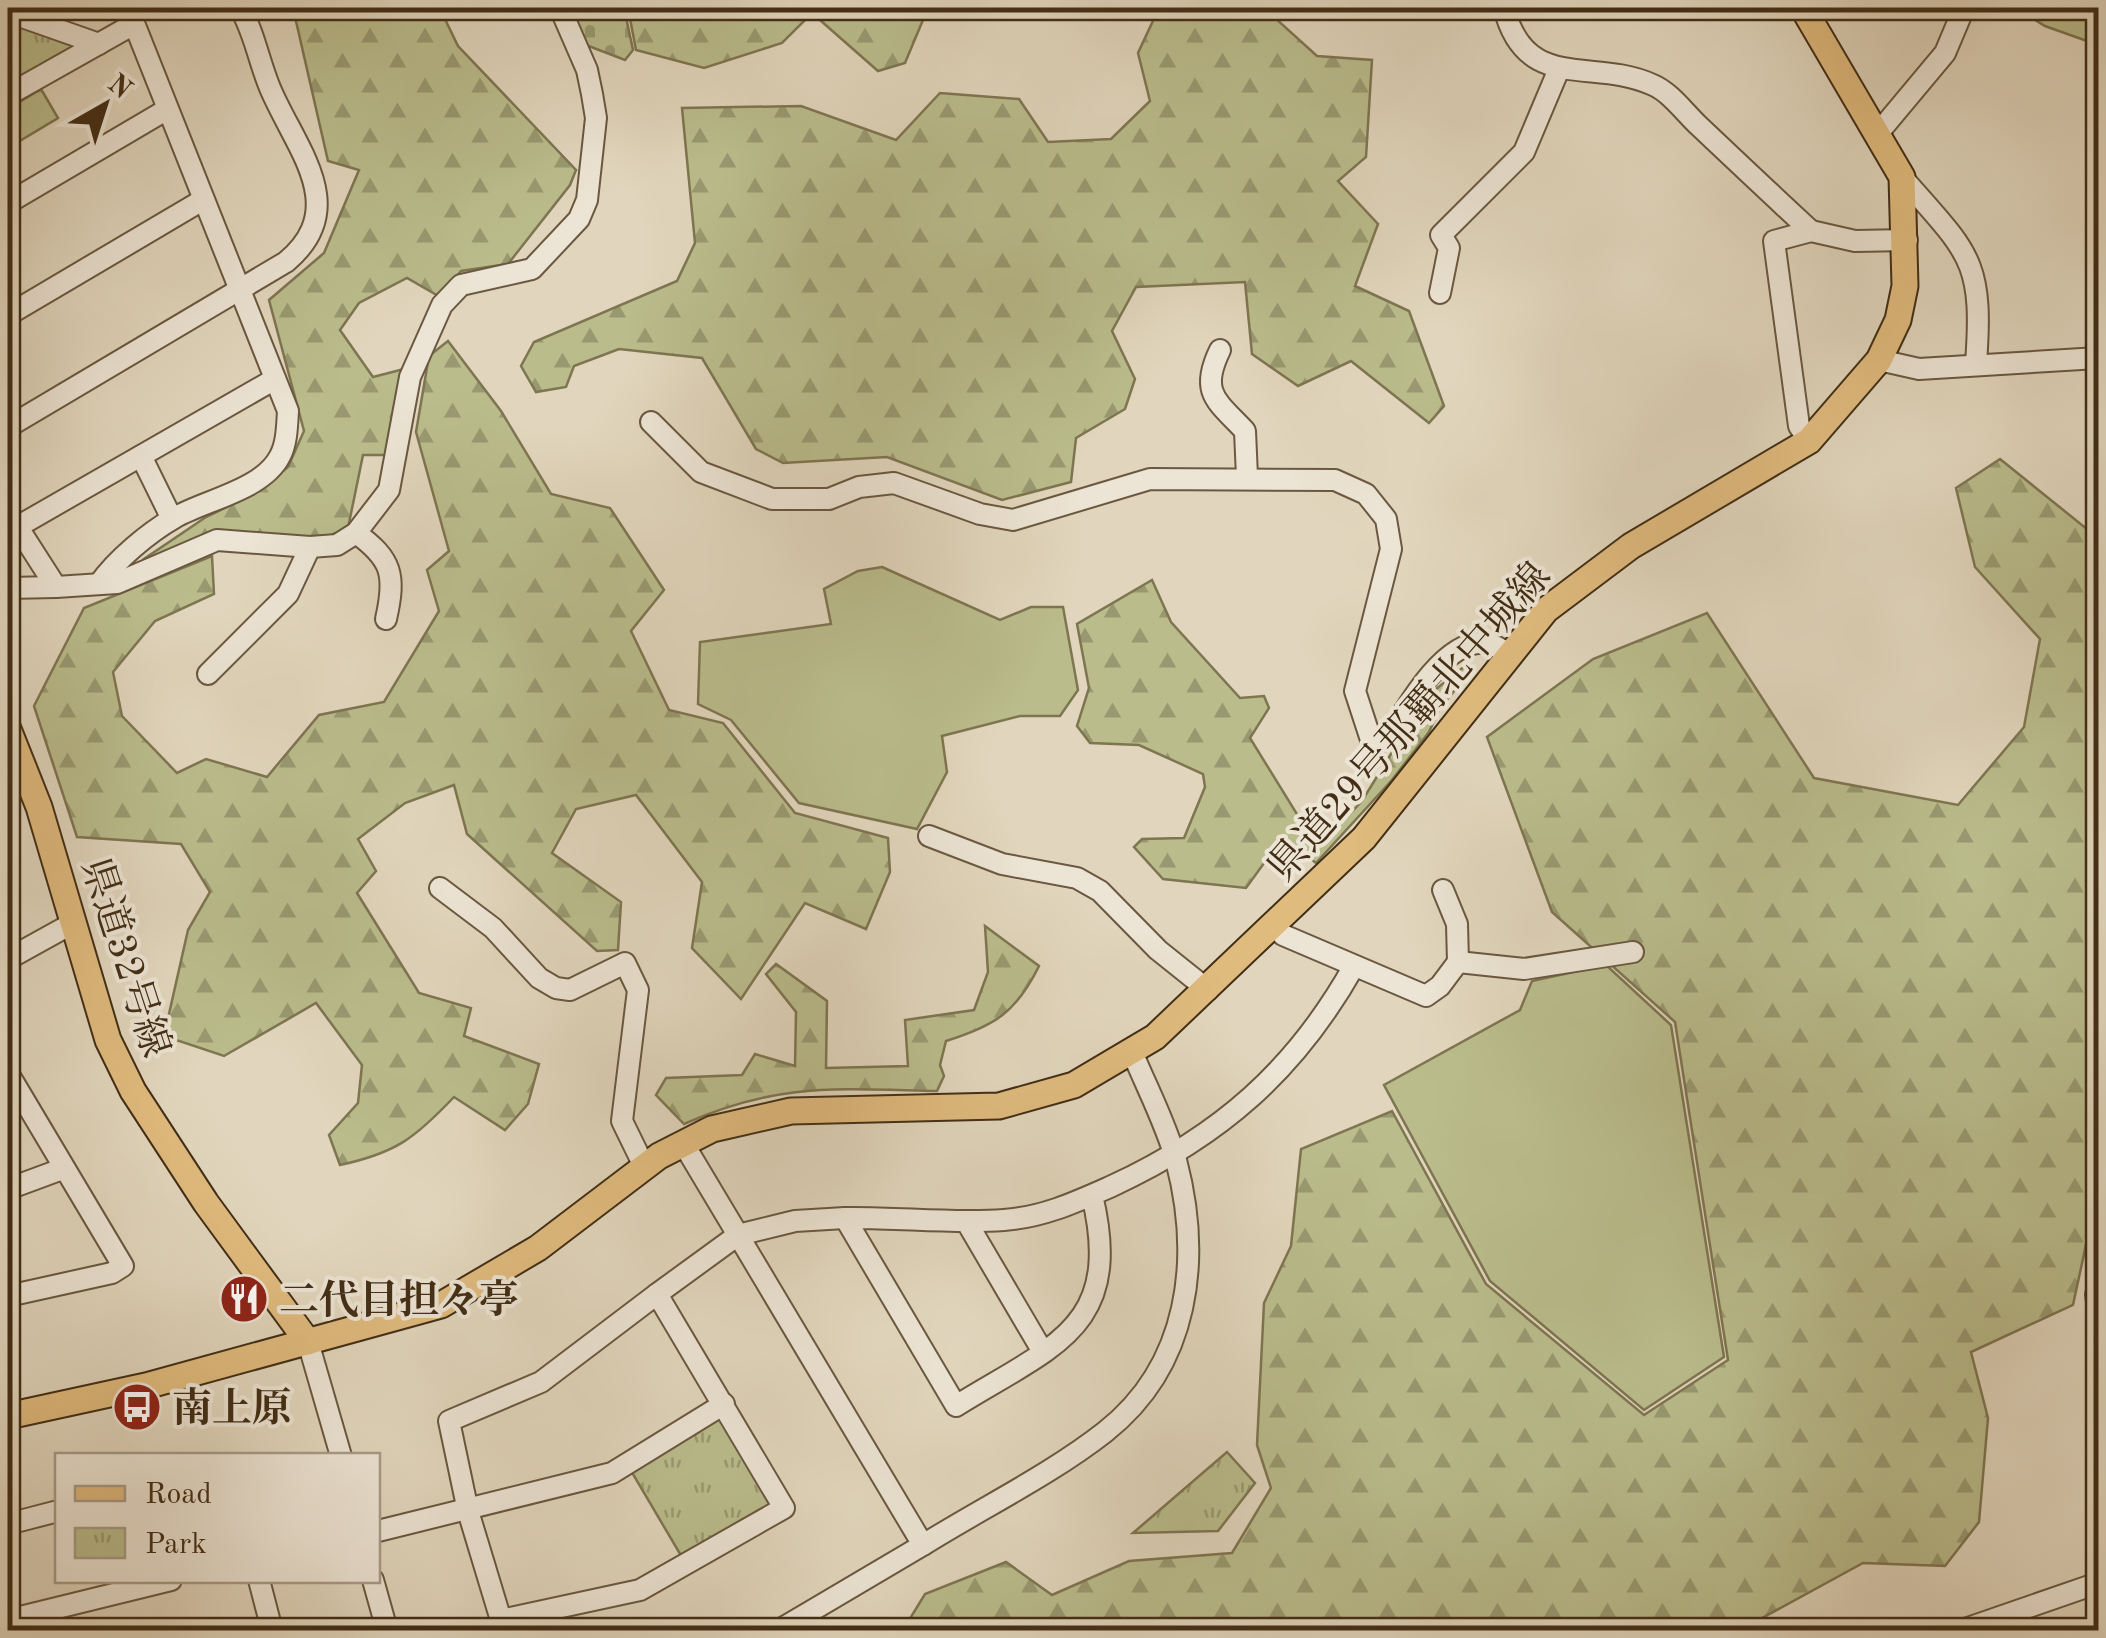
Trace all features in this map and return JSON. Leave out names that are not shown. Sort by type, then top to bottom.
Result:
[{"type":"main road","name":"県道29号那覇北中城線","points":[[8,1416],[146,1386],[441,1305],[468,1293],[538,1248],[644,1166],[682,1142],[731,1123],[791,1111],[999,1106],[1074,1085],[1132,1054],[1276,927],[1385,814],[1508,653],[1546,610],[1614,557],[1809,442],[1880,360],[1901,308],[1907,240],[1902,176],[1804,8]]},
{"type":"main road","name":"県道32号線","points":[[8,729],[39,807],[108,1040],[133,1091],[206,1203],[308,1342]]},
{"type":"street","points":[[8,427],[240,289],[306,245],[318,211],[312,170],[274,98],[240,8]]},
{"type":"street","points":[[8,588],[117,583],[217,540],[310,548],[337,545],[356,533],[389,490],[410,377],[442,306],[461,286],[532,270],[580,219],[588,200],[596,118],[587,70],[560,8]]},
{"type":"street","points":[[1504,8],[1510,31],[1542,65],[1618,73],[1657,86],[1811,231]]},
{"type":"street","points":[[1879,132],[1944,54],[1964,8]]},
{"type":"street","points":[[8,12],[100,44]]},
{"type":"street","points":[[8,95],[100,44],[131,16],[288,411],[280,458],[262,476],[172,519],[108,571],[99,584]]},
{"type":"street","points":[[1440,294],[1449,248],[1441,234],[1524,152],[1559,69]]},
{"type":"street","points":[[8,203],[166,110]]},
{"type":"street","points":[[1902,176],[1968,254],[1976,276],[1980,311],[1976,364]]},
{"type":"street","points":[[8,316],[202,201]]},
{"type":"street","points":[[1809,442],[1799,426],[1774,241],[1811,231],[1855,242],[1907,240]]},
{"type":"street","points":[[1220,350],[1208,383],[1213,396],[1245,431],[1247,477]]},
{"type":"street","points":[[1880,360],[1919,369],[2098,358]]},
{"type":"street","points":[[56,587],[12,519],[141,456],[275,379]]},
{"type":"street","points":[[651,422],[701,472],[772,499],[829,499],[859,486],[894,483],[980,514],[1013,520],[1150,478],[1335,480],[1366,494],[1386,519],[1392,549],[1356,692],[1372,743],[1387,740],[1432,671],[1460,650],[1485,643],[1508,653]]},
{"type":"street","points":[[141,456],[172,519]]},
{"type":"street","points":[[356,533],[382,553],[390,573],[392,593],[386,619]]},
{"type":"street","points":[[208,674],[288,594],[310,548]]},
{"type":"street","points":[[930,836],[1002,864],[1077,878],[1100,891],[1158,950],[1208,990]]},
{"type":"street","points":[[440,888],[492,928],[539,978],[556,988],[570,990],[625,963],[638,990],[622,1122],[644,1166]]},
{"type":"street","points":[[1276,927],[1426,996],[1440,986],[1458,962],[1457,924],[1443,890]]},
{"type":"street","points":[[8,959],[72,923]]},
{"type":"street","points":[[1458,962],[1524,969],[1632,952]]},
{"type":"street","points":[[657,1294],[784,1508],[640,1590],[503,1625],[468,1511],[448,1421],[541,1382],[657,1294],[738,1235],[795,1221],[845,1218],[1007,1220],[1069,1208],[1175,1157],[1209,1134],[1303,1046],[1354,966]]},
{"type":"street","points":[[779,1630],[1103,1434],[1151,1383],[1168,1353],[1189,1278],[1191,1244],[1175,1157],[1132,1054]]},
{"type":"street","points":[[8,1074],[123,1266],[112,1273],[8,1296]]},
{"type":"street","points":[[682,1142],[923,1545]]},
{"type":"street","points":[[8,1189],[62,1168]]},
{"type":"street","points":[[845,1218],[956,1406],[1075,1329],[1102,1279],[1102,1245],[1092,1195]]},
{"type":"street","points":[[966,1220],[1043,1352]]},
{"type":"street","points":[[308,1342],[339,1453]]},
{"type":"street","points":[[380,1531],[612,1472],[724,1404]]},
{"type":"street","points":[[8,1524],[55,1512]]},
{"type":"street","points":[[8,1620],[160,1583]]},
{"type":"street","points":[[260,1583],[272,1630]]},
{"type":"street","points":[[375,1583],[386,1630]]},
{"type":"street","points":[[1964,1630],[2098,1583]]},
{"type":"green space","points":[[293,8],[454,8],[443,15],[458,46],[576,170],[570,185],[508,264],[461,271],[440,297],[407,278],[359,303],[340,330],[373,377],[404,369],[385,455],[363,455],[348,528],[324,538],[240,533],[148,563],[144,559],[206,517],[256,493],[288,467],[304,431],[269,300],[324,253],[359,170],[328,161]]},
{"type":"green space","points":[[566,8],[624,8],[633,50],[625,60],[578,42]]},
{"type":"green space","points":[[628,8],[906,8],[923,20],[905,63],[878,71],[812,13],[782,43],[704,68],[636,50]]},
{"type":"green space","points":[[1159,8],[1264,8],[1317,56],[1372,60],[1366,157],[1338,181],[1378,224],[1355,286],[1409,311],[1444,406],[1429,423],[1351,361],[1298,386],[1252,354],[1245,282],[1136,287],[1112,331],[1135,379],[1125,409],[1076,438],[1071,482],[1002,500],[887,457],[783,463],[756,449],[702,358],[619,349],[574,366],[566,387],[536,392],[521,366],[534,342],[677,281],[695,243],[682,108],[801,106],[896,140],[940,93],[1019,99],[1048,142],[1111,139],[1150,101],[1138,53]]},
{"type":"green space","points":[[2016,8],[2098,8],[2098,45],[2045,26]]},
{"type":"green space","points":[[8,10],[99,44],[8,91]]},
{"type":"green space","points":[[41,89],[58,118],[8,148],[8,109]]},
{"type":"green space","points":[[448,341],[501,411],[551,494],[610,508],[664,590],[631,631],[669,710],[723,723],[795,813],[888,838],[890,872],[866,929],[805,903],[741,999],[692,948],[702,882],[636,795],[576,809],[552,853],[621,902],[618,950],[597,951],[467,834],[454,785],[405,803],[358,839],[376,871],[357,893],[419,993],[471,1008],[464,1036],[539,1064],[528,1104],[505,1130],[454,1097],[403,1142],[340,1165],[329,1135],[358,1103],[362,1065],[316,1003],[224,1056],[164,1036],[188,930],[210,892],[181,844],[77,837],[34,706],[84,608],[212,556],[214,594],[155,621],[113,672],[122,716],[177,773],[206,759],[267,777],[319,715],[384,702],[439,611],[427,570],[449,551],[416,432],[429,356]]},
{"type":"green space","points":[[2000,459],[2098,538],[2098,1189],[2073,1305],[1971,1352],[1988,1418],[1979,1522],[1945,1566],[1863,1563],[1740,1630],[903,1630],[925,1594],[1006,1562],[1052,1595],[1129,1561],[1232,1553],[1271,1488],[1257,1445],[1264,1303],[1291,1246],[1301,1149],[1392,1111],[1486,1284],[1644,1415],[1728,1360],[1675,1022],[1552,912],[1487,737],[1593,659],[1707,613],[1814,778],[1958,805],[2024,727],[2040,639],[1975,567],[1956,488]]},
{"type":"green space","points":[[882,567],[1000,620],[1031,607],[1063,607],[1078,690],[1060,716],[1020,716],[942,736],[947,772],[917,829],[799,803],[731,720],[698,704],[700,642],[831,624],[824,589],[858,571]]},
{"type":"green space","points":[[1152,580],[1171,622],[1240,698],[1264,696],[1269,708],[1250,738],[1303,824],[1325,840],[1362,801],[1426,697],[1465,666],[1470,672],[1440,708],[1429,732],[1392,780],[1316,863],[1283,837],[1246,888],[1163,879],[1134,847],[1142,839],[1184,838],[1205,787],[1203,774],[1139,745],[1090,743],[1077,726],[1089,688],[1077,624]]},
{"type":"green space","points":[[985,926],[1039,966],[1022,995],[1002,1016],[978,1030],[946,1041],[940,1065],[944,1076],[937,1091],[808,1091],[749,1101],[684,1124],[656,1095],[666,1078],[742,1075],[755,1054],[795,1066],[796,1012],[766,974],[776,964],[827,1001],[826,1068],[908,1066],[905,1020],[974,1010],[988,972]]},
{"type":"green space","points":[[1606,965],[1671,1025],[1724,1357],[1644,1410],[1490,1281],[1384,1085],[1520,1010],[1532,981]]},
{"type":"green space","points":[[724,1404],[784,1508],[686,1564],[627,1464]]},
{"type":"green space","points":[[1227,1452],[1255,1483],[1218,1531],[1133,1533]]},
{"type":"place","name":"二代目担々亭","points":[[244,1299]]},
{"type":"place","name":"南上原","points":[[137,1407]]}]
